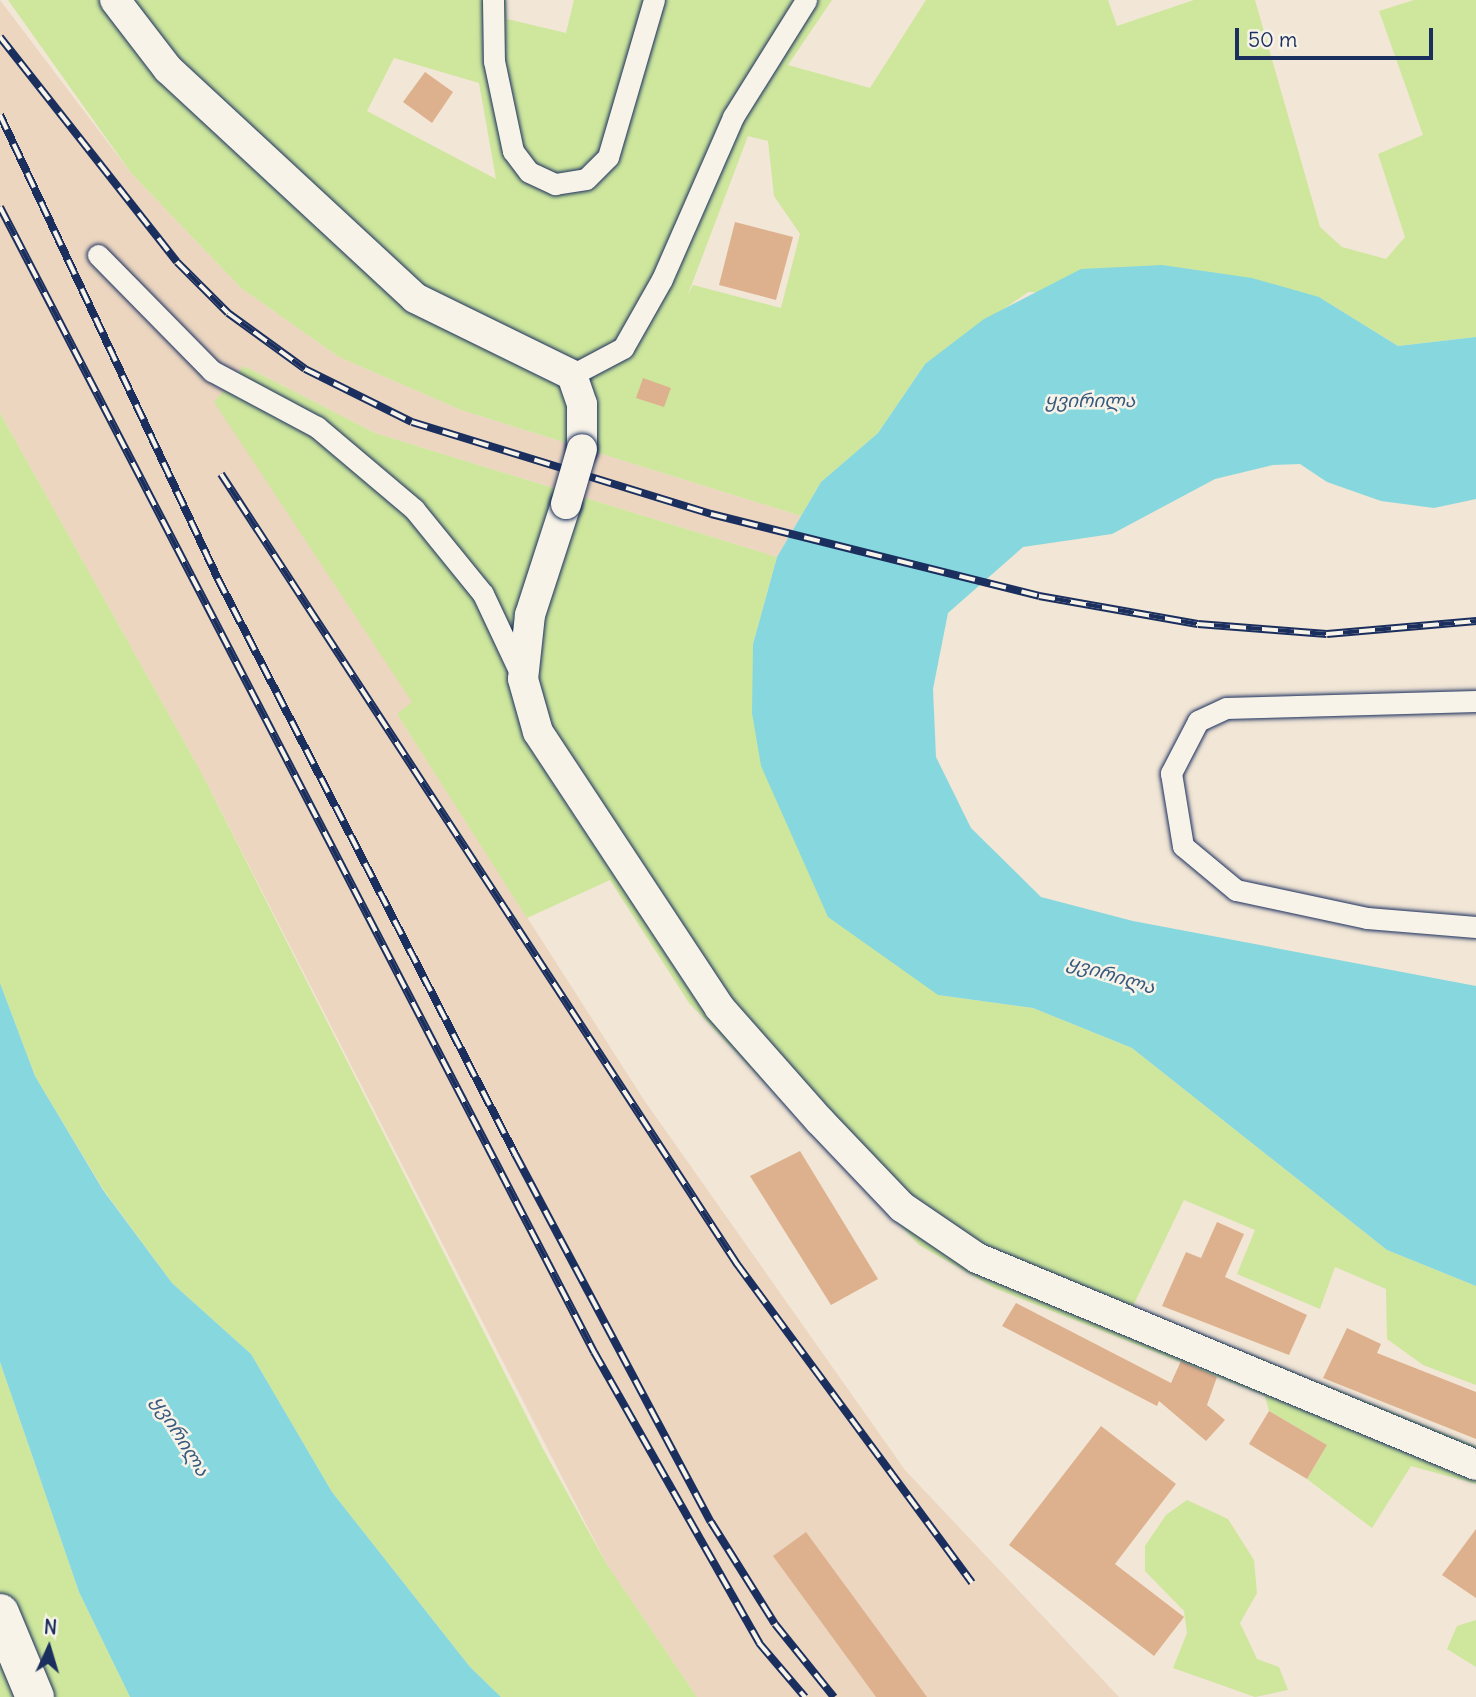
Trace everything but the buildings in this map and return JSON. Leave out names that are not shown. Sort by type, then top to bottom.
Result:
[{"type":"highway","points":[[0,1613],[35,1697]]},
{"type":"street","points":[[115,0],[168,69],[415,298],[572,375],[582,404],[582,449],[536,590],[523,679]]},
{"type":"street","points":[[493,0],[494,61],[513,151],[529,172],[555,184],[586,179],[608,158],[654,0]]},
{"type":"street","points":[[572,375],[623,348],[662,279],[733,117],[806,0]]},
{"type":"street","points":[[98,255],[212,371],[317,427],[414,509],[484,594],[523,679],[538,732],[719,1007],[902,1207],[977,1258],[1476,1465]]},
{"type":"street","points":[[1476,701],[1226,708],[1198,720],[1171,773],[1183,846],[1236,890],[1367,918],[1476,927]]},
{"type":"shaded area","points":[[0,0],[131,173],[241,288],[339,357],[461,410],[801,516],[777,557],[375,433],[244,366],[413,703],[397,714],[644,1100],[905,1470],[1119,1697],[697,1697],[606,1563],[201,772],[0,413]]},
{"type":"green space","points":[[8,0],[506,0],[507,19],[566,33],[574,0],[832,0],[788,65],[870,88],[926,0],[1108,0],[1117,26],[1194,0],[1255,0],[1320,227],[1342,247],[1386,259],[1405,237],[1378,154],[1423,135],[1379,11],[1414,0],[1476,0],[1476,337],[1398,346],[1319,297],[1028,292],[925,364],[878,433],[821,482],[801,516],[461,410],[339,357],[241,288],[131,173]],"holes":[[[394,58],[479,83],[496,179],[367,111]],[[748,136],[768,141],[774,196],[800,234],[781,308],[693,285],[687,297]]]},
{"type":"green space","points":[[244,366],[375,433],[777,557],[753,644],[938,995],[1033,1008],[1132,1048],[1387,1250],[1476,1286],[1476,1385],[1423,1365],[1387,1339],[1386,1289],[1335,1267],[1320,1309],[1237,1274],[1255,1230],[1184,1200],[1133,1306],[1476,1446],[1476,1484],[1411,1466],[1372,1528],[1307,1479],[1327,1445],[1269,1411],[1265,1396],[994,1288],[919,1245],[689,1003],[610,880],[527,918],[397,714],[412,702],[214,402]]},
{"type":"green space","points":[[0,413],[201,772],[543,1449],[606,1563],[697,1697],[501,1697],[470,1667],[332,1492],[251,1354],[172,1283],[103,1189],[35,1076],[0,983]]},
{"type":"green space","points":[[0,1362],[79,1592],[130,1697],[0,1697]]},
{"type":"green space","points":[[1187,1500],[1228,1519],[1254,1560],[1257,1593],[1240,1623],[1257,1659],[1279,1667],[1288,1690],[1255,1697],[1173,1668],[1187,1633],[1184,1611],[1145,1571],[1145,1546],[1166,1515]]},
{"type":"green space","points":[[1476,1620],[1476,1667],[1447,1649],[1457,1626]]},
{"type":"water","name":"ყვირილა","points":[[1162,265],[1252,278],[1319,297],[1398,346],[1476,337],[1476,499],[1434,508],[1381,501],[1327,482],[1300,464],[1273,465],[1215,479],[1112,534],[1023,547],[948,613],[933,689],[936,757],[971,828],[1041,897],[1133,921],[1476,986],[1476,1286],[1387,1250],[1132,1048],[1033,1008],[938,995],[828,917],[761,766],[752,713],[753,644],[777,557],[821,482],[878,433],[925,364],[984,319],[1081,269]]},
{"type":"water","name":"ყვირილა","points":[[0,983],[35,1076],[103,1190],[172,1283],[251,1354],[332,1492],[470,1667],[501,1697],[130,1697],[79,1592],[0,1362]]},
{"type":"railway","points":[[0,37],[177,262],[228,313],[305,369],[412,422],[711,514],[1039,596],[1198,624],[1327,634],[1476,621]]},
{"type":"railway","points":[[0,115],[218,579],[515,1154],[711,1522],[775,1624],[834,1697]]},
{"type":"railway","points":[[0,207],[594,1352],[759,1643],[805,1697]]},
{"type":"railway","points":[[221,474],[737,1264],[972,1583]]}]
